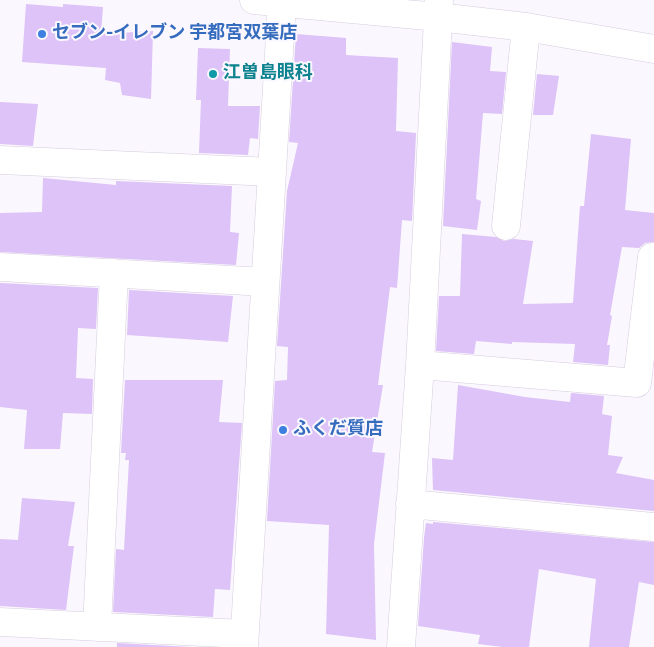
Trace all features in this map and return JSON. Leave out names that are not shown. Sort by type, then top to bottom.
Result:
[{"type":"street","points":[[254,0],[439,8],[654,49]]},
{"type":"street","points":[[0,622],[98,627],[244,641],[282,2]]},
{"type":"street","points":[[401,647],[420,366],[439,8]]},
{"type":"street","points":[[506,226],[526,26]]},
{"type":"street","points":[[0,160],[272,172]]},
{"type":"street","points":[[420,366],[637,383],[652,257]]},
{"type":"street","points":[[0,267],[265,282]]},
{"type":"street","points":[[98,627],[114,273]]},
{"type":"street","points":[[410,504],[654,527]]},
{"type":"building","points":[[26,4],[63,7],[63,4],[103,7],[101,34],[153,31],[151,99],[122,95],[120,83],[105,80],[106,68],[22,62]]},
{"type":"building","points":[[296,34],[346,38],[346,55],[398,58],[396,131],[416,133],[412,221],[402,220],[397,288],[390,287],[378,385],[383,385],[372,452],[385,453],[374,544],[376,640],[326,634],[329,525],[267,521],[275,381],[287,380],[288,347],[277,346],[287,191],[298,143],[289,142]]},
{"type":"building","points":[[452,42],[492,47],[490,71],[506,72],[502,114],[483,113],[476,199],[481,201],[477,230],[443,226]]},
{"type":"building","points":[[198,48],[230,49],[228,106],[260,106],[258,139],[250,138],[248,155],[199,153],[201,100],[196,100]]},
{"type":"building","points":[[537,74],[559,76],[553,115],[533,115]]},
{"type":"building","points":[[0,102],[38,104],[33,146],[0,144]]},
{"type":"building","points":[[591,134],[631,139],[625,210],[654,213],[654,242],[645,243],[639,248],[622,247],[610,315],[612,316],[607,345],[610,345],[608,365],[573,362],[575,344],[512,342],[512,344],[476,341],[474,354],[436,351],[439,296],[460,296],[462,234],[496,237],[504,241],[514,239],[533,241],[523,304],[573,303],[580,206],[584,206]]},
{"type":"building","points":[[43,178],[116,185],[116,181],[232,186],[230,232],[239,233],[236,265],[0,252],[0,213],[42,212]]},
{"type":"building","points":[[0,283],[98,288],[96,329],[78,328],[76,378],[93,379],[92,414],[63,413],[60,449],[24,449],[27,410],[0,407]]},
{"type":"building","points":[[129,290],[233,296],[228,342],[127,335]]},
{"type":"building","points":[[125,380],[223,380],[219,422],[242,423],[230,590],[215,589],[213,617],[113,612],[116,549],[124,550],[129,460],[125,460],[126,453],[121,453]]},
{"type":"building","points":[[458,385],[525,397],[570,402],[571,393],[604,396],[602,414],[612,416],[608,455],[623,457],[616,473],[654,480],[654,511],[433,490],[432,458],[453,460]]},
{"type":"building","points":[[22,498],[75,502],[68,546],[74,546],[66,610],[0,606],[0,539],[18,540]]},
{"type":"building","points":[[433,522],[654,542],[654,585],[639,582],[629,647],[589,647],[596,579],[539,569],[529,647],[503,647],[478,644],[480,635],[418,626],[426,523],[433,524]]},
{"type":"building","points":[[117,643],[190,647],[117,647]]},
{"type":"place","name":"セブン-イレブン 宇都宮双葉店","points":[[42,34]]},
{"type":"place","name":"江曽島眼科","points":[[213,74]]},
{"type":"place","name":"ふくだ質店","points":[[283,430]]}]
